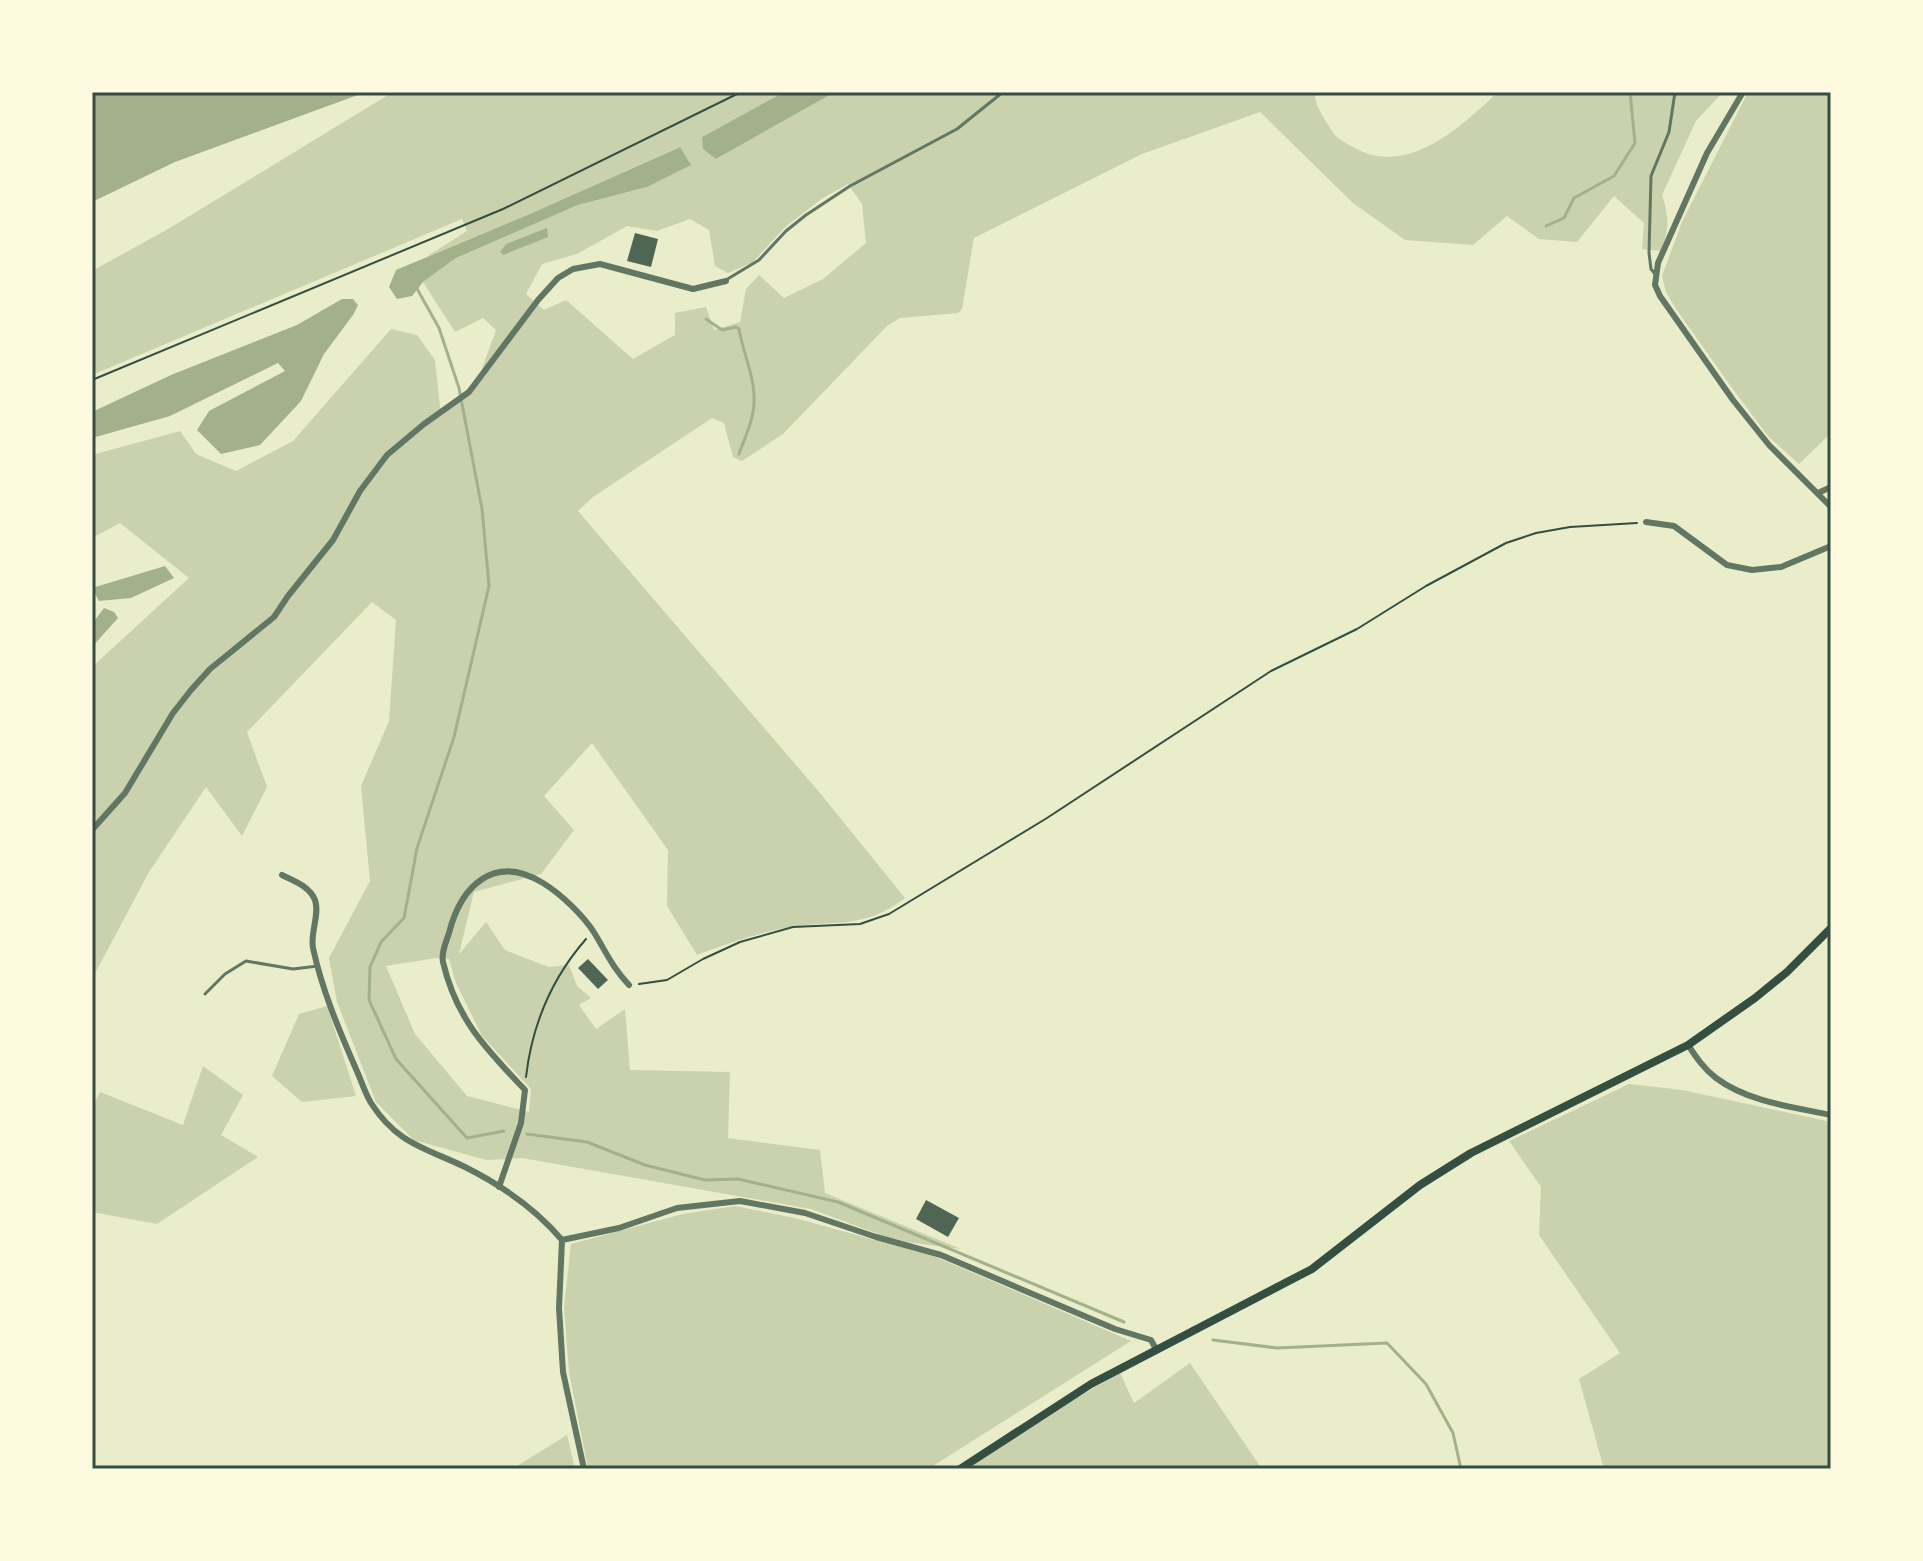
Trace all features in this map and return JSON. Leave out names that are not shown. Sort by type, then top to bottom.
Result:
[{"type":"main road","points":[[960,1469],[1091,1384],[1312,1269],[1420,1185],[1471,1153],[1688,1045],[1787,972],[1831,928]]},
{"type":"street","points":[[1743,92],[1707,153],[1655,275],[1660,296],[1733,400],[1769,445],[1831,507]]},
{"type":"street","points":[[92,830],[108,815],[136,778],[173,713],[191,690],[210,669],[274,617],[333,540],[360,491],[387,455],[469,392],[558,278],[586,264],[612,266],[693,289],[726,281]]},
{"type":"street","points":[[1818,493],[1831,487]]},
{"type":"street","points":[[1646,522],[1674,526],[1727,565],[1752,570],[1781,567],[1831,546]]},
{"type":"street","points":[[499,1187],[521,1123],[525,1090],[478,1040],[457,1005],[442,958],[453,914],[474,882],[494,873],[520,874],[543,883],[593,931],[608,961],[629,985]]},
{"type":"street","points":[[282,875],[308,888],[316,902],[312,944],[318,966],[349,1053],[371,1103],[409,1143],[465,1167],[499,1187],[544,1219],[562,1240],[559,1308],[563,1372],[584,1469]]},
{"type":"street","points":[[1688,1045],[1705,1068],[1736,1090],[1763,1100],[1831,1115]]},
{"type":"street","points":[[562,1240],[619,1228],[677,1208],[740,1201],[792,1211],[941,1255],[1115,1329],[1151,1340],[1156,1349]]},
{"type":"lane","points":[[726,281],[759,260],[786,231],[850,186],[957,129],[1003,92]]},
{"type":"lane","points":[[1655,275],[1649,253],[1651,176],[1669,132],[1675,92]]},
{"type":"lane","points":[[205,994],[225,974],[246,961],[293,969],[318,966]]},
{"type":"path","points":[[92,380],[503,209],[741,92]]},
{"type":"path","points":[[629,985],[667,980],[740,942],[793,927],[860,924],[889,914],[1047,818],[1271,671],[1357,629],[1426,586],[1506,543],[1536,533],[1570,527],[1646,522]]},
{"type":"path","points":[[525,1090],[535,1028],[545,1004],[569,958],[593,931]]},
{"type":"shaded area","points":[[92,92],[366,92],[175,162],[92,202]]},
{"type":"shaded area","points":[[393,92],[784,92],[702,137],[716,159],[835,92],[1315,92],[1320,112],[1340,139],[1376,156],[1396,157],[1434,143],[1468,119],[1498,92],[1723,92],[1696,121],[1662,195],[1667,223],[1660,251],[1642,249],[1644,223],[1614,196],[1577,242],[1539,239],[1507,216],[1473,245],[1405,240],[1353,203],[1260,112],[1142,154],[974,238],[962,309],[958,313],[900,318],[887,326],[783,434],[742,461],[733,457],[724,423],[712,418],[593,497],[578,511],[820,793],[905,898],[874,916],[780,929],[697,955],[667,906],[668,850],[592,743],[544,796],[574,830],[541,874],[474,892],[459,954],[486,922],[505,950],[549,967],[569,965],[577,986],[591,998],[579,1005],[596,1029],[625,1009],[630,1070],[730,1072],[728,1138],[820,1150],[825,1193],[961,1249],[897,1241],[811,1209],[522,1158],[486,1160],[414,1140],[376,1102],[337,1002],[329,958],[370,881],[361,786],[389,721],[396,620],[372,602],[247,732],[267,787],[242,836],[206,787],[149,872],[92,979],[92,667],[189,578],[120,523],[92,538],[92,455],[180,431],[196,454],[236,471],[293,441],[391,329],[417,335],[435,360],[441,416],[479,377],[496,330],[483,318],[455,332],[423,282],[456,258],[578,205],[647,187],[679,147],[426,257],[467,231],[462,219],[92,375],[92,271],[168,229]],"holes":[[[848,184],[862,204],[866,243],[823,279],[784,298],[759,275],[746,289],[740,322],[714,330],[706,307],[675,313],[675,335],[633,359],[566,300],[544,310],[526,294],[542,264],[577,254],[627,226],[657,231],[690,219],[709,230],[715,266],[728,273],[753,262],[785,227],[823,198]],[[436,958],[449,959],[456,983],[482,1036],[531,1089],[529,1112],[467,1096],[415,1034],[386,966]]]},
{"type":"shaded area","points":[[784,92],[835,92],[716,159],[703,149],[702,137]]},
{"type":"shaded area","points":[[1748,92],[1831,92],[1831,433],[1799,464],[1768,436],[1732,388],[1676,309],[1666,292],[1662,276],[1682,222]]},
{"type":"shaded area","points":[[680,147],[691,165],[647,187],[578,205],[456,258],[423,282],[412,296],[397,299],[389,287],[396,270]]},
{"type":"shaded area","points":[[547,228],[548,237],[503,255],[500,252],[506,244]]},
{"type":"shaded area","points":[[342,299],[353,299],[358,305],[353,315],[324,354],[301,401],[260,445],[221,454],[197,430],[209,411],[285,371],[278,363],[170,416],[92,438],[92,412],[171,375],[297,325]]},
{"type":"shaded area","points":[[165,566],[174,578],[131,598],[99,601],[92,588]]},
{"type":"shaded area","points":[[104,608],[114,612],[118,618],[92,647],[92,624]]},
{"type":"shaded area","points":[[327,1006],[356,1096],[302,1102],[272,1076],[299,1014]]},
{"type":"shaded area","points":[[203,1066],[243,1095],[221,1135],[258,1157],[157,1224],[92,1212],[92,1108],[100,1092],[183,1125]]},
{"type":"shaded area","points":[[1629,1084],[1682,1090],[1831,1122],[1831,1469],[1604,1469],[1579,1379],[1620,1353],[1539,1235],[1541,1187],[1509,1141]]},
{"type":"shaded area","points":[[735,1206],[795,1218],[936,1257],[1131,1341],[928,1469],[588,1469],[569,1372],[564,1307],[571,1244],[683,1214]]},
{"type":"shaded area","points":[[1190,1363],[1262,1469],[966,1469],[1005,1439],[1120,1373],[1134,1403]]},
{"type":"shaded area","points":[[567,1435],[575,1469],[512,1469]]},
{"type":"building","points":[[635,233],[658,239],[651,267],[627,261]]},
{"type":"building","points":[[588,959],[608,980],[598,989],[578,968]]},
{"type":"building","points":[[926,1200],[959,1218],[948,1237],[916,1219]]},
{"type":"waterway","points":[[1546,226],[1564,218],[1574,198],[1614,176],[1635,143],[1630,92]]},
{"type":"waterway","points":[[416,287],[439,328],[459,388],[482,509],[489,586],[454,737],[417,848],[404,918],[381,942],[370,967],[369,1000],[396,1059],[467,1138],[504,1131]]},
{"type":"waterway","points":[[706,319],[722,330],[739,329],[750,373],[754,406],[739,454]]},
{"type":"waterway","points":[[527,1134],[587,1142],[645,1165],[705,1180],[738,1179],[838,1202],[1124,1322]]},
{"type":"waterway","points":[[1213,1340],[1277,1348],[1387,1343],[1426,1384],[1453,1433],[1461,1469]]}]
